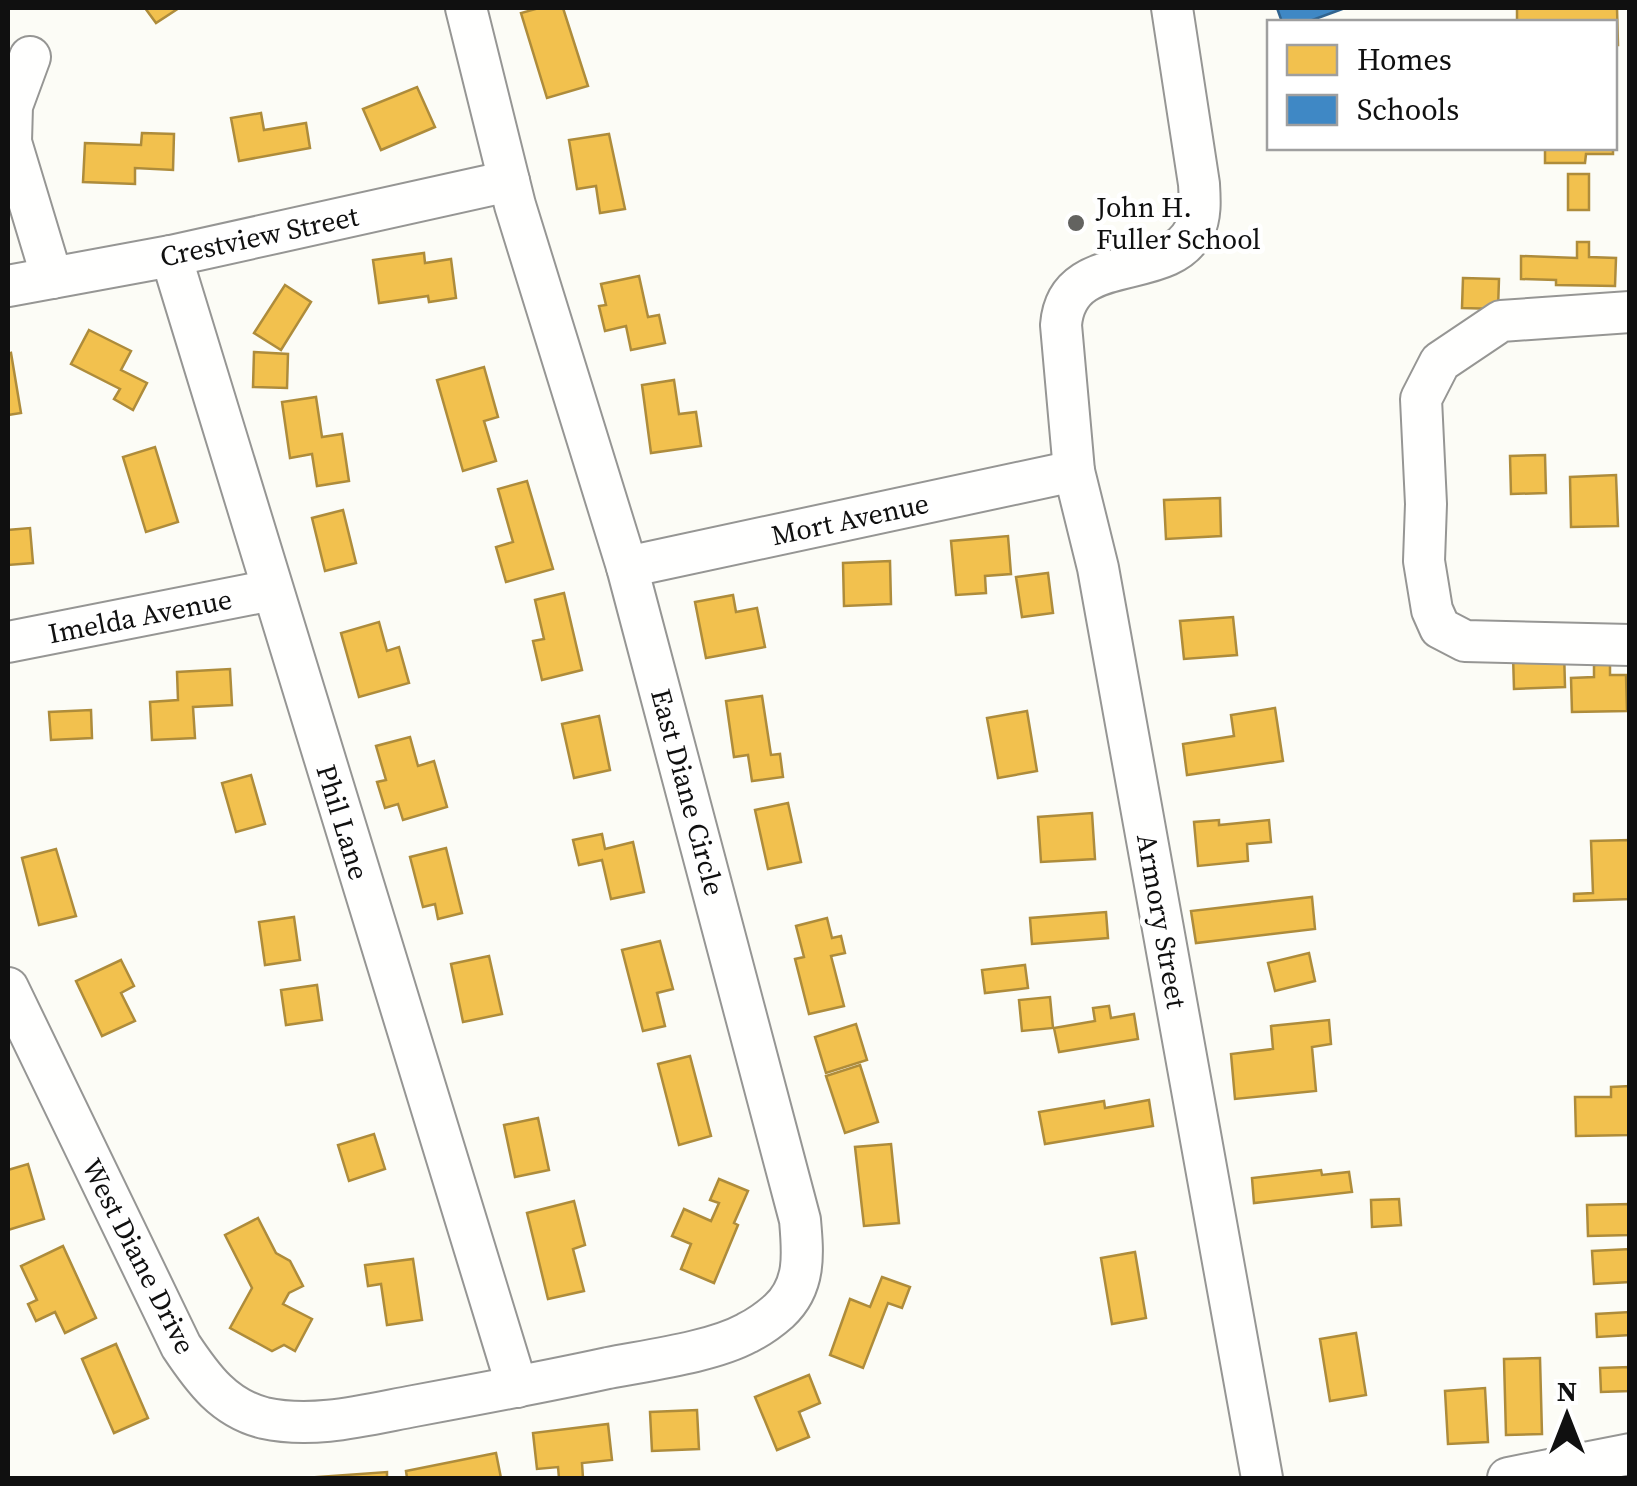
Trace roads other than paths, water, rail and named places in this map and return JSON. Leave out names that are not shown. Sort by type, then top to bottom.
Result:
[{"type":"street","name":"East Diane Circle","points":[[350,1418],[685,1352],[746,1334],[780,1311],[798,1286],[804,1260],[800,1220],[627,567],[509,181],[466,8]]},
{"type":"street","name":"Armory Street","points":[[1172,8],[1199,184],[1196,228],[1187,242],[1166,254],[1088,279],[1073,290],[1062,306],[1064,364],[1074,470],[1098,568],[1262,1478]]},
{"type":"street","points":[[30,57],[12,106],[11,142],[52,278]]},
{"type":"street","name":"Crestview Street","points":[[8,286],[171,256],[509,181]]},
{"type":"street","name":"Phil Lane","points":[[171,256],[517,1387]]},
{"type":"street","points":[[1630,312],[1501,321],[1440,362],[1421,400],[1426,504],[1424,561],[1432,610],[1440,628],[1466,642],[1630,645]]},
{"type":"street","name":"Mort Avenue","points":[[627,567],[1074,470]]},
{"type":"street","name":"Imelda Avenue","points":[[8,642],[272,590]]},
{"type":"street","name":"West Diane Drive","points":[[8,988],[181,1346],[204,1380],[228,1404],[261,1417],[297,1423],[350,1418]]},
{"type":"street","points":[[1508,1478],[1630,1454]]},
{"type":"place","name":"John H. Fuller School","points":[[1076,223]]}]
